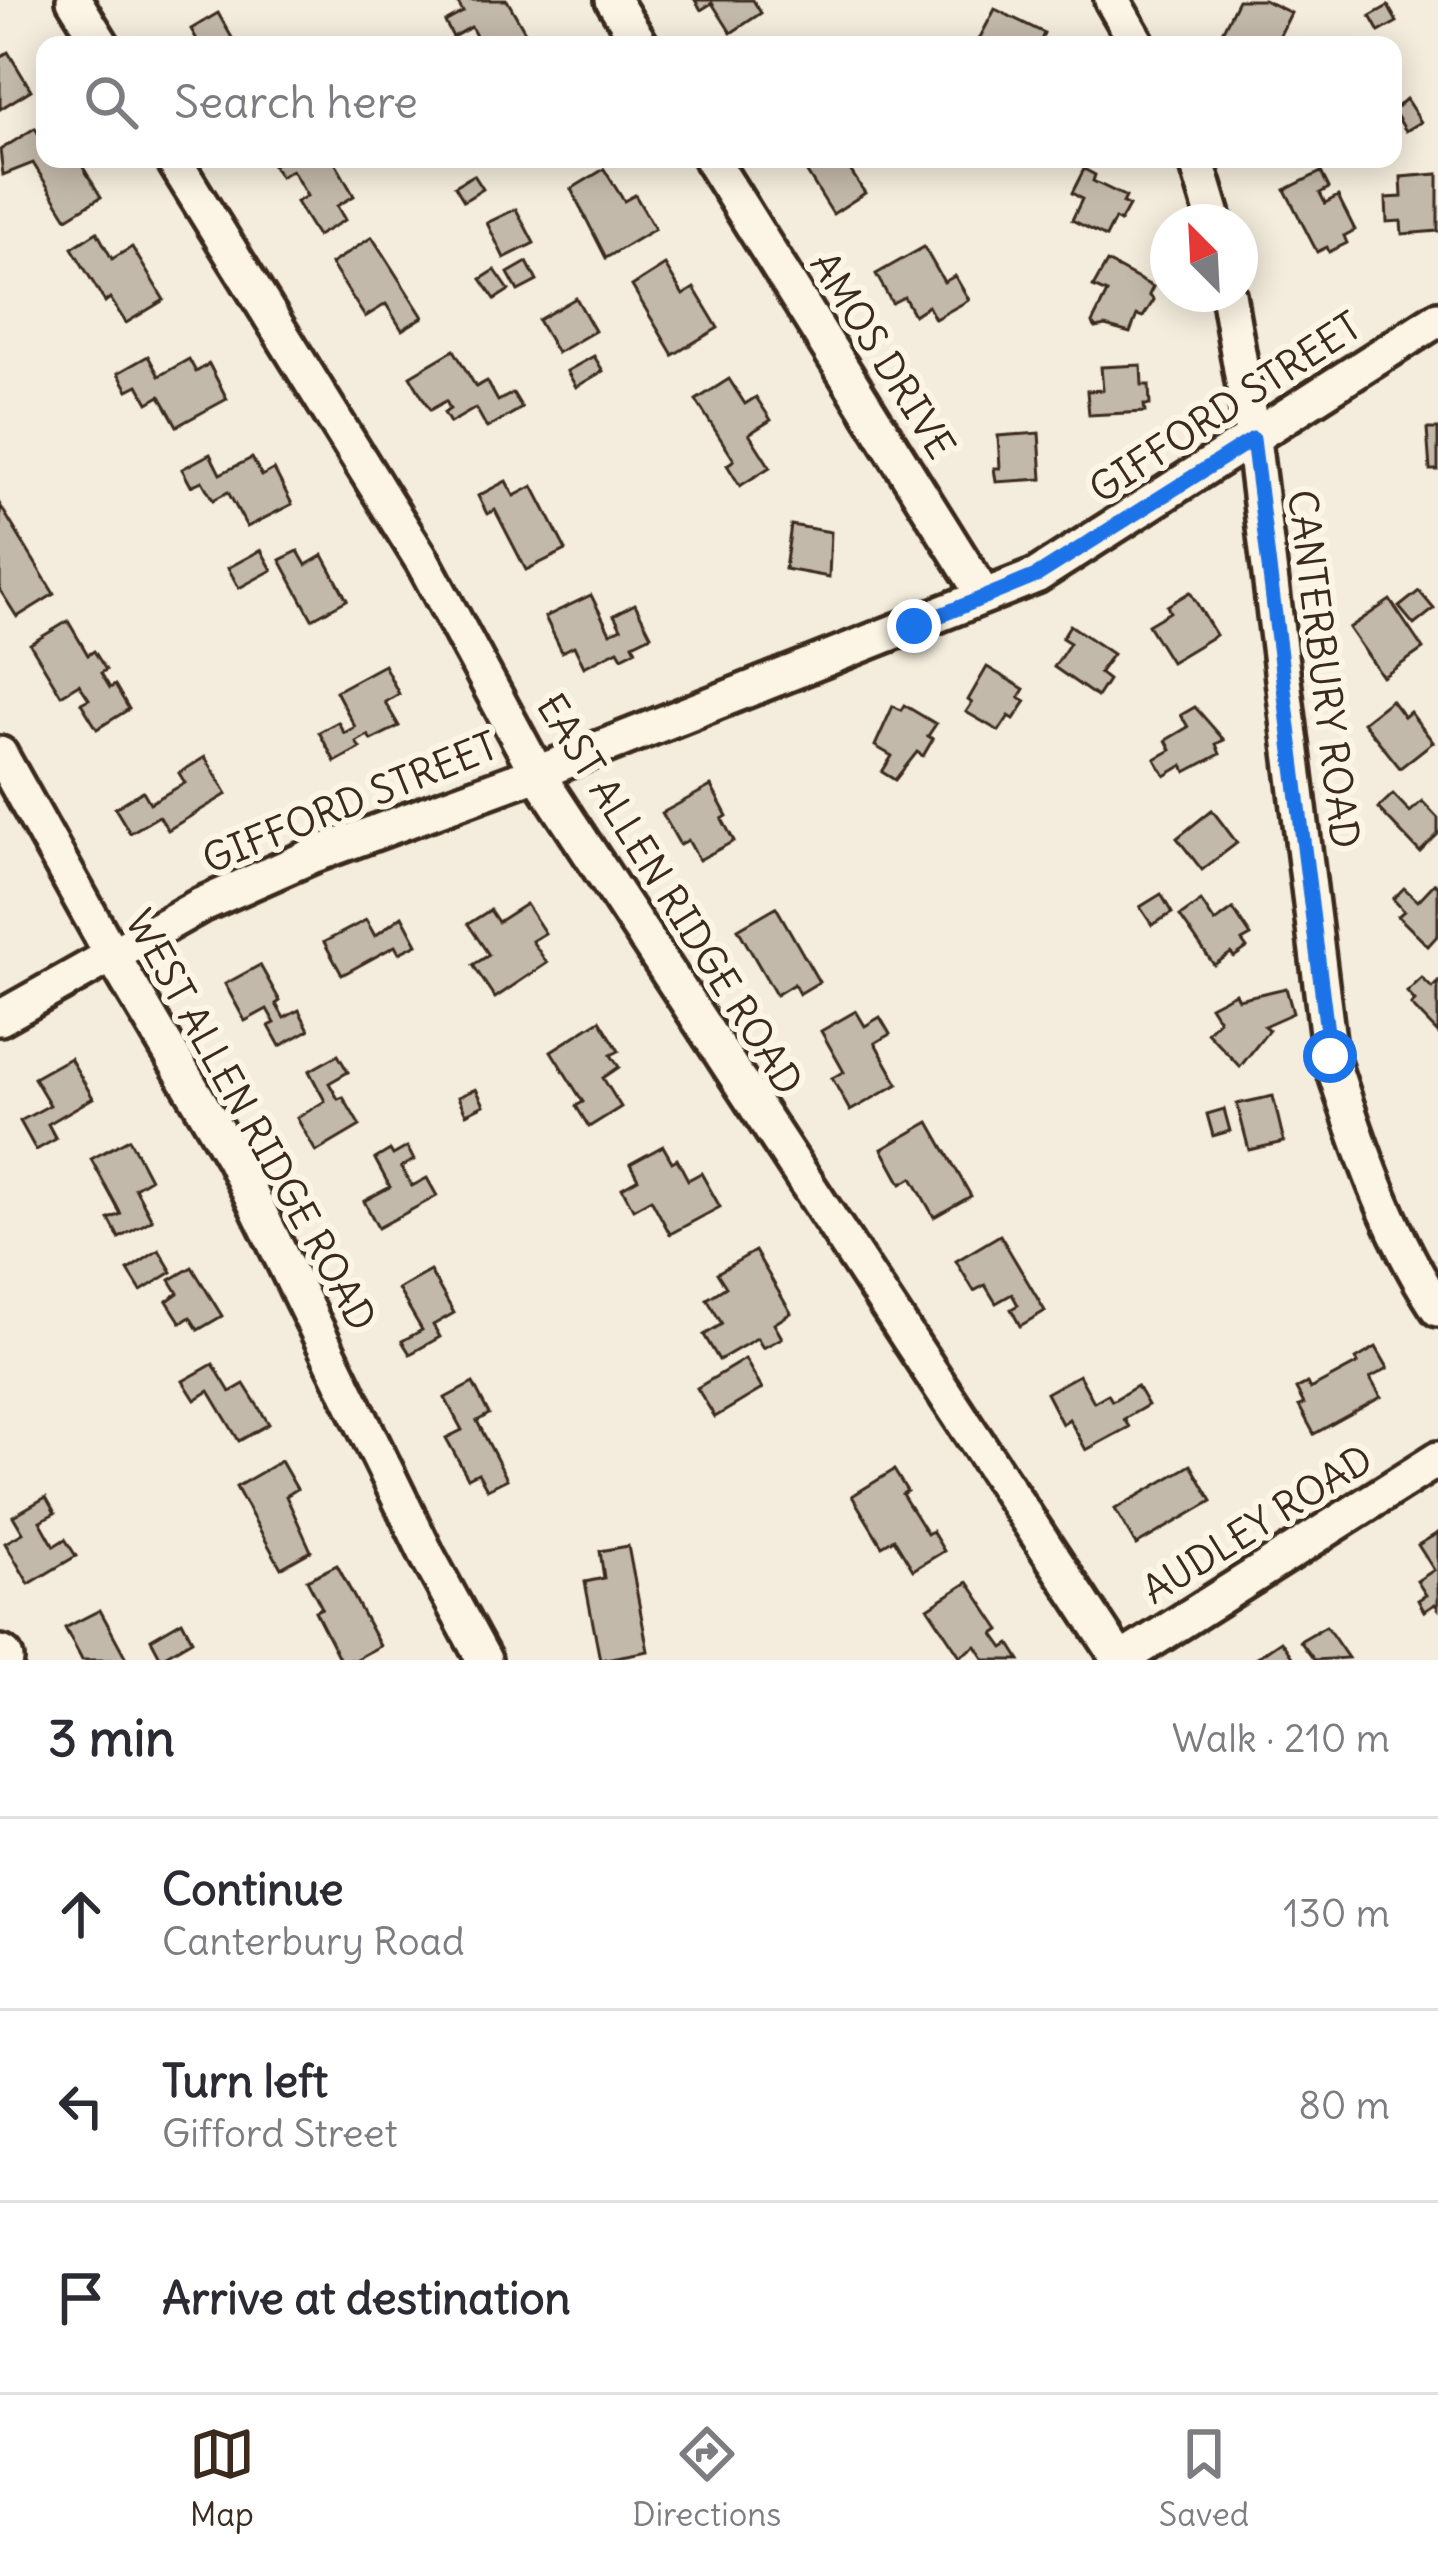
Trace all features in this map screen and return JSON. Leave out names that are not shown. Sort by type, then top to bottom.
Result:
[{"type":"street","points":[[74,0],[96,36]]},
{"type":"street","points":[[613,0],[635,36]]},
{"type":"street","points":[[1112,0],[1133,36]]},
{"type":"street","name":"EAST ALLEN RIDGE ROAD","points":[[179,168],[424,562],[537,773],[1121,1660]]},
{"type":"street","name":"AMOS DRIVE","points":[[717,168],[984,596]]},
{"type":"street","points":[[1199,168],[1210,204]]},
{"type":"street","name":"CANTERBURY ROAD","points":[[1231,312],[1253,439],[1330,1056],[1352,1124],[1411,1267],[1438,1309]]},
{"type":"street","name":"GIFFORD STREET","points":[[0,1018],[201,905],[314,855],[537,773],[1036,576],[1438,319]]},
{"type":"street","name":"WEST ALLEN RIDGE ROAD","points":[[0,754],[233,1158],[428,1557],[484,1660]]},
{"type":"street","name":"AUDLEY ROAD","points":[[1121,1660],[1438,1459]]},
{"type":"building","points":[[456,0],[507,0],[527,36],[476,36],[471,27],[452,36],[445,22],[463,12]]},
{"type":"building","points":[[695,0],[753,0],[761,13],[731,33],[712,3],[701,10]]},
{"type":"building","points":[[1238,0],[1264,0],[1291,13],[1280,36],[1222,32]]},
{"type":"building","points":[[1388,6],[1397,22],[1379,32],[1370,16]]},
{"type":"building","points":[[995,9],[1044,33],[1043,36],[981,36]]},
{"type":"building","points":[[218,13],[231,36],[195,36],[191,29]]},
{"type":"building","points":[[8,52],[31,90],[0,109],[0,57]]},
{"type":"building","points":[[1406,99],[1421,122],[1406,131],[1402,125]]},
{"type":"building","points":[[36,130],[36,168],[33,163],[3,175],[0,150]]},
{"type":"building","points":[[36,168],[83,168],[101,197],[67,218]]},
{"type":"building","points":[[274,168],[338,168],[354,196],[337,206],[345,220],[317,236],[296,202],[307,196],[292,170],[280,177]]},
{"type":"building","points":[[804,168],[849,168],[865,193],[833,214]]},
{"type":"building","points":[[604,169],[624,201],[635,195],[655,229],[606,258],[571,189]]},
{"type":"building","points":[[1084,169],[1095,175],[1093,181],[1126,197],[1123,203],[1129,206],[1106,237],[1072,220],[1082,199],[1072,193]]},
{"type":"building","points":[[1321,172],[1329,188],[1320,193],[1325,203],[1338,196],[1355,230],[1344,236],[1347,243],[1329,252],[1327,247],[1317,252],[1285,190]]},
{"type":"building","points":[[1438,174],[1438,231],[1402,234],[1401,221],[1387,222],[1386,198],[1402,197],[1401,177]]},
{"type":"building","points":[[474,175],[483,189],[464,201],[455,186]]},
{"type":"building","points":[[516,209],[534,243],[504,258],[487,223]]},
{"type":"building","points":[[97,232],[112,259],[132,247],[164,300],[126,323],[110,298],[105,302],[72,248]]},
{"type":"building","points":[[372,237],[423,317],[402,330],[386,304],[365,317],[331,264]]},
{"type":"building","points":[[924,247],[944,282],[955,276],[969,300],[935,319],[928,306],[914,315],[904,297],[892,303],[876,274]]},
{"type":"building","points":[[527,262],[537,281],[518,291],[508,273]]},
{"type":"building","points":[[1107,262],[1150,285],[1150,306],[1143,317],[1137,315],[1130,333],[1096,328],[1092,323],[1107,293],[1093,287]]},
{"type":"building","points":[[665,265],[683,295],[694,288],[718,328],[673,355],[632,286]]},
{"type":"building","points":[[495,270],[509,290],[495,299],[481,279]]},
{"type":"building","points":[[576,298],[595,331],[557,353],[538,320]]},
{"type":"building","points":[[454,350],[476,387],[487,381],[498,401],[513,393],[522,408],[487,428],[476,408],[450,423],[444,413],[450,409],[446,401],[430,410],[410,376]]},
{"type":"building","points":[[148,356],[159,376],[189,359],[196,372],[209,364],[227,399],[177,426],[160,396],[148,403],[138,385],[128,390],[118,373]]},
{"type":"building","points":[[594,356],[603,371],[576,387],[567,371]]},
{"type":"building","points":[[1141,365],[1142,385],[1149,385],[1150,405],[1144,405],[1145,412],[1089,415],[1087,391],[1103,390],[1101,367]]},
{"type":"building","points":[[729,379],[745,404],[756,397],[771,420],[749,434],[770,467],[740,486],[727,465],[734,460],[696,400]]},
{"type":"building","points":[[1427,429],[1438,429],[1438,470],[1430,470]]},
{"type":"building","points":[[1039,433],[1042,479],[996,482],[998,436]]},
{"type":"building","points":[[210,454],[220,474],[252,458],[262,476],[274,469],[292,504],[247,527],[228,492],[213,500],[202,481],[191,486],[182,469]]},
{"type":"building","points":[[506,481],[514,496],[533,486],[566,550],[526,570],[495,510],[487,514],[478,496]]},
{"type":"building","points":[[0,505],[54,594],[17,617],[0,590]]},
{"type":"building","points":[[791,525],[831,532],[829,577],[785,569]]},
{"type":"building","points":[[261,550],[272,570],[239,588],[228,568]]},
{"type":"building","points":[[298,551],[306,565],[323,555],[347,600],[312,619],[280,560]]},
{"type":"building","points":[[1419,591],[1434,609],[1414,625],[1399,607]]},
{"type":"building","points":[[1190,592],[1216,635],[1171,662],[1148,625]]},
{"type":"building","points":[[591,595],[610,633],[621,628],[614,615],[635,604],[651,635],[633,644],[636,650],[622,657],[618,650],[584,667],[574,646],[562,652],[545,617]]},
{"type":"building","points":[[1390,600],[1423,649],[1383,677],[1349,628]]},
{"type":"building","points":[[68,621],[88,655],[94,651],[110,688],[115,685],[129,709],[97,729],[81,703],[89,699],[79,684],[61,695],[30,644]]},
{"type":"building","points":[[1070,625],[1113,654],[1099,673],[1108,680],[1097,697],[1054,667],[1070,643],[1062,638]]},
{"type":"building","points":[[384,665],[399,694],[385,702],[399,726],[371,740],[368,735],[356,742],[360,748],[335,762],[319,732],[338,722],[344,733],[355,727],[336,691]]},
{"type":"building","points":[[987,667],[1024,689],[1019,697],[1026,701],[999,731],[966,712]]},
{"type":"building","points":[[1391,700],[1404,717],[1410,712],[1433,742],[1400,768],[1363,722]]},
{"type":"building","points":[[904,705],[936,724],[923,756],[917,752],[895,780],[882,772],[892,756],[875,746],[893,706],[901,710]]},
{"type":"building","points":[[1195,707],[1224,740],[1216,744],[1220,754],[1186,772],[1183,765],[1165,776],[1155,759],[1171,750],[1166,740],[1188,727],[1181,715]]},
{"type":"building","points":[[205,757],[227,794],[168,830],[159,816],[130,833],[115,808],[143,791],[150,803],[185,783],[179,773]]},
{"type":"building","points":[[711,786],[734,841],[699,860],[688,840],[680,845],[662,813]]},
{"type":"building","points":[[1393,794],[1410,812],[1422,801],[1438,818],[1438,834],[1420,852],[1378,808]]},
{"type":"building","points":[[1212,810],[1237,843],[1202,870],[1177,838]]},
{"type":"building","points":[[1435,883],[1438,935],[1428,946],[1398,916],[1404,911],[1393,899],[1404,888],[1418,901]]},
{"type":"building","points":[[1161,894],[1172,913],[1152,925],[1140,907]]},
{"type":"building","points":[[1201,901],[1215,922],[1233,909],[1251,936],[1242,941],[1247,948],[1214,965],[1180,916]]},
{"type":"building","points":[[526,904],[545,933],[532,941],[547,963],[495,998],[473,965],[489,955],[468,924],[490,910],[498,922]]},
{"type":"building","points":[[776,907],[819,982],[799,994],[794,984],[776,995],[738,929]]},
{"type":"building","points":[[402,916],[417,944],[399,953],[395,946],[342,975],[324,942],[366,920],[375,936]]},
{"type":"building","points":[[260,965],[284,1018],[299,1010],[309,1030],[280,1046],[269,1026],[275,1023],[267,1009],[245,1021],[225,984]]},
{"type":"building","points":[[1422,978],[1432,988],[1438,982],[1438,1033],[1411,1005],[1415,1001],[1407,992]]},
{"type":"building","points":[[1286,988],[1293,1013],[1264,1026],[1269,1030],[1240,1067],[1207,1032],[1219,1020],[1210,1006],[1235,993],[1238,999]]},
{"type":"building","points":[[856,1011],[865,1026],[880,1017],[890,1034],[875,1043],[898,1084],[850,1111],[832,1078],[844,1072],[821,1031]]},
{"type":"building","points":[[600,1020],[619,1051],[611,1055],[619,1067],[603,1078],[621,1107],[589,1127],[576,1106],[583,1102],[551,1051]]},
{"type":"building","points":[[338,1055],[348,1072],[329,1083],[360,1126],[316,1152],[297,1118],[325,1101],[309,1071]]},
{"type":"building","points":[[70,1058],[93,1098],[48,1124],[56,1139],[36,1150],[20,1121],[50,1105],[34,1078]]},
{"type":"building","points":[[476,1089],[484,1105],[466,1114],[458,1097]]},
{"type":"building","points":[[1273,1096],[1284,1142],[1249,1150],[1237,1104]]},
{"type":"building","points":[[1224,1109],[1230,1131],[1213,1136],[1207,1114]]},
{"type":"building","points":[[929,1122],[971,1196],[934,1217],[912,1178],[901,1184],[882,1149]]},
{"type":"building","points":[[129,1139],[150,1179],[135,1188],[152,1220],[119,1238],[109,1219],[121,1214],[91,1159]]},
{"type":"building","points":[[663,1146],[688,1180],[701,1173],[720,1207],[670,1234],[651,1199],[633,1209],[622,1188],[638,1179],[630,1164]]},
{"type":"building","points":[[407,1147],[414,1160],[401,1167],[412,1186],[427,1178],[437,1196],[378,1228],[364,1201],[390,1187],[375,1159]]},
{"type":"building","points":[[1000,1235],[1045,1311],[1020,1326],[1011,1309],[1018,1305],[1012,1294],[996,1303],[985,1285],[974,1291],[956,1261]]},
{"type":"building","points":[[159,1250],[172,1272],[141,1291],[128,1270]]},
{"type":"building","points":[[755,1251],[791,1313],[774,1324],[782,1338],[763,1348],[757,1338],[719,1360],[704,1335],[722,1324],[707,1299],[726,1287],[717,1273]]},
{"type":"building","points":[[192,1267],[222,1316],[198,1330],[190,1317],[181,1323],[167,1301],[178,1293],[170,1280]]},
{"type":"building","points":[[430,1271],[454,1313],[433,1325],[440,1337],[410,1354],[402,1341],[422,1330],[398,1289]]},
{"type":"building","points":[[1376,1347],[1388,1368],[1370,1378],[1381,1397],[1314,1434],[1296,1389],[1307,1383],[1310,1389],[1358,1363],[1356,1359]]},
{"type":"building","points":[[745,1359],[762,1389],[715,1417],[697,1388]]},
{"type":"building","points":[[213,1364],[230,1392],[244,1384],[269,1424],[239,1441],[209,1391],[195,1400],[183,1381]]},
{"type":"building","points":[[1079,1375],[1094,1402],[1108,1394],[1112,1401],[1137,1386],[1148,1405],[1124,1419],[1129,1427],[1086,1450],[1069,1419],[1062,1424],[1046,1393]]},
{"type":"building","points":[[473,1383],[489,1414],[477,1421],[507,1479],[487,1489],[478,1473],[468,1478],[446,1438],[462,1430],[445,1398]]},
{"type":"building","points":[[281,1461],[297,1489],[286,1496],[311,1551],[281,1568],[236,1487]]},
{"type":"building","points":[[1191,1465],[1212,1501],[1136,1545],[1115,1509]]},
{"type":"building","points":[[894,1470],[907,1491],[902,1494],[927,1534],[932,1531],[944,1551],[913,1570],[894,1539],[882,1546],[852,1496]]},
{"type":"building","points":[[46,1497],[55,1513],[40,1521],[54,1546],[65,1539],[76,1556],[29,1584],[5,1543],[23,1533],[13,1516]]},
{"type":"building","points":[[1438,1533],[1438,1608],[1435,1604],[1424,1611],[1418,1600],[1426,1595],[1417,1581],[1434,1570],[1418,1545]]},
{"type":"building","points":[[628,1546],[648,1651],[600,1660],[585,1582],[604,1578],[600,1551]]},
{"type":"building","points":[[337,1565],[380,1646],[354,1660],[340,1660],[315,1611],[322,1608],[307,1580]]},
{"type":"building","points":[[968,1582],[1000,1630],[994,1634],[1004,1648],[1010,1644],[1020,1660],[985,1660],[976,1646],[960,1656],[928,1608]]},
{"type":"building","points":[[100,1610],[127,1660],[82,1660],[65,1628]]},
{"type":"building","points":[[182,1621],[192,1640],[161,1658],[151,1639]]},
{"type":"building","points":[[1326,1626],[1348,1658],[1314,1660],[1300,1641]]},
{"type":"building","points":[[1281,1641],[1294,1660],[1253,1660]]},
{"type":"route","points":[[914,626],[1036,576],[1253,439],[1330,1056]]}]
